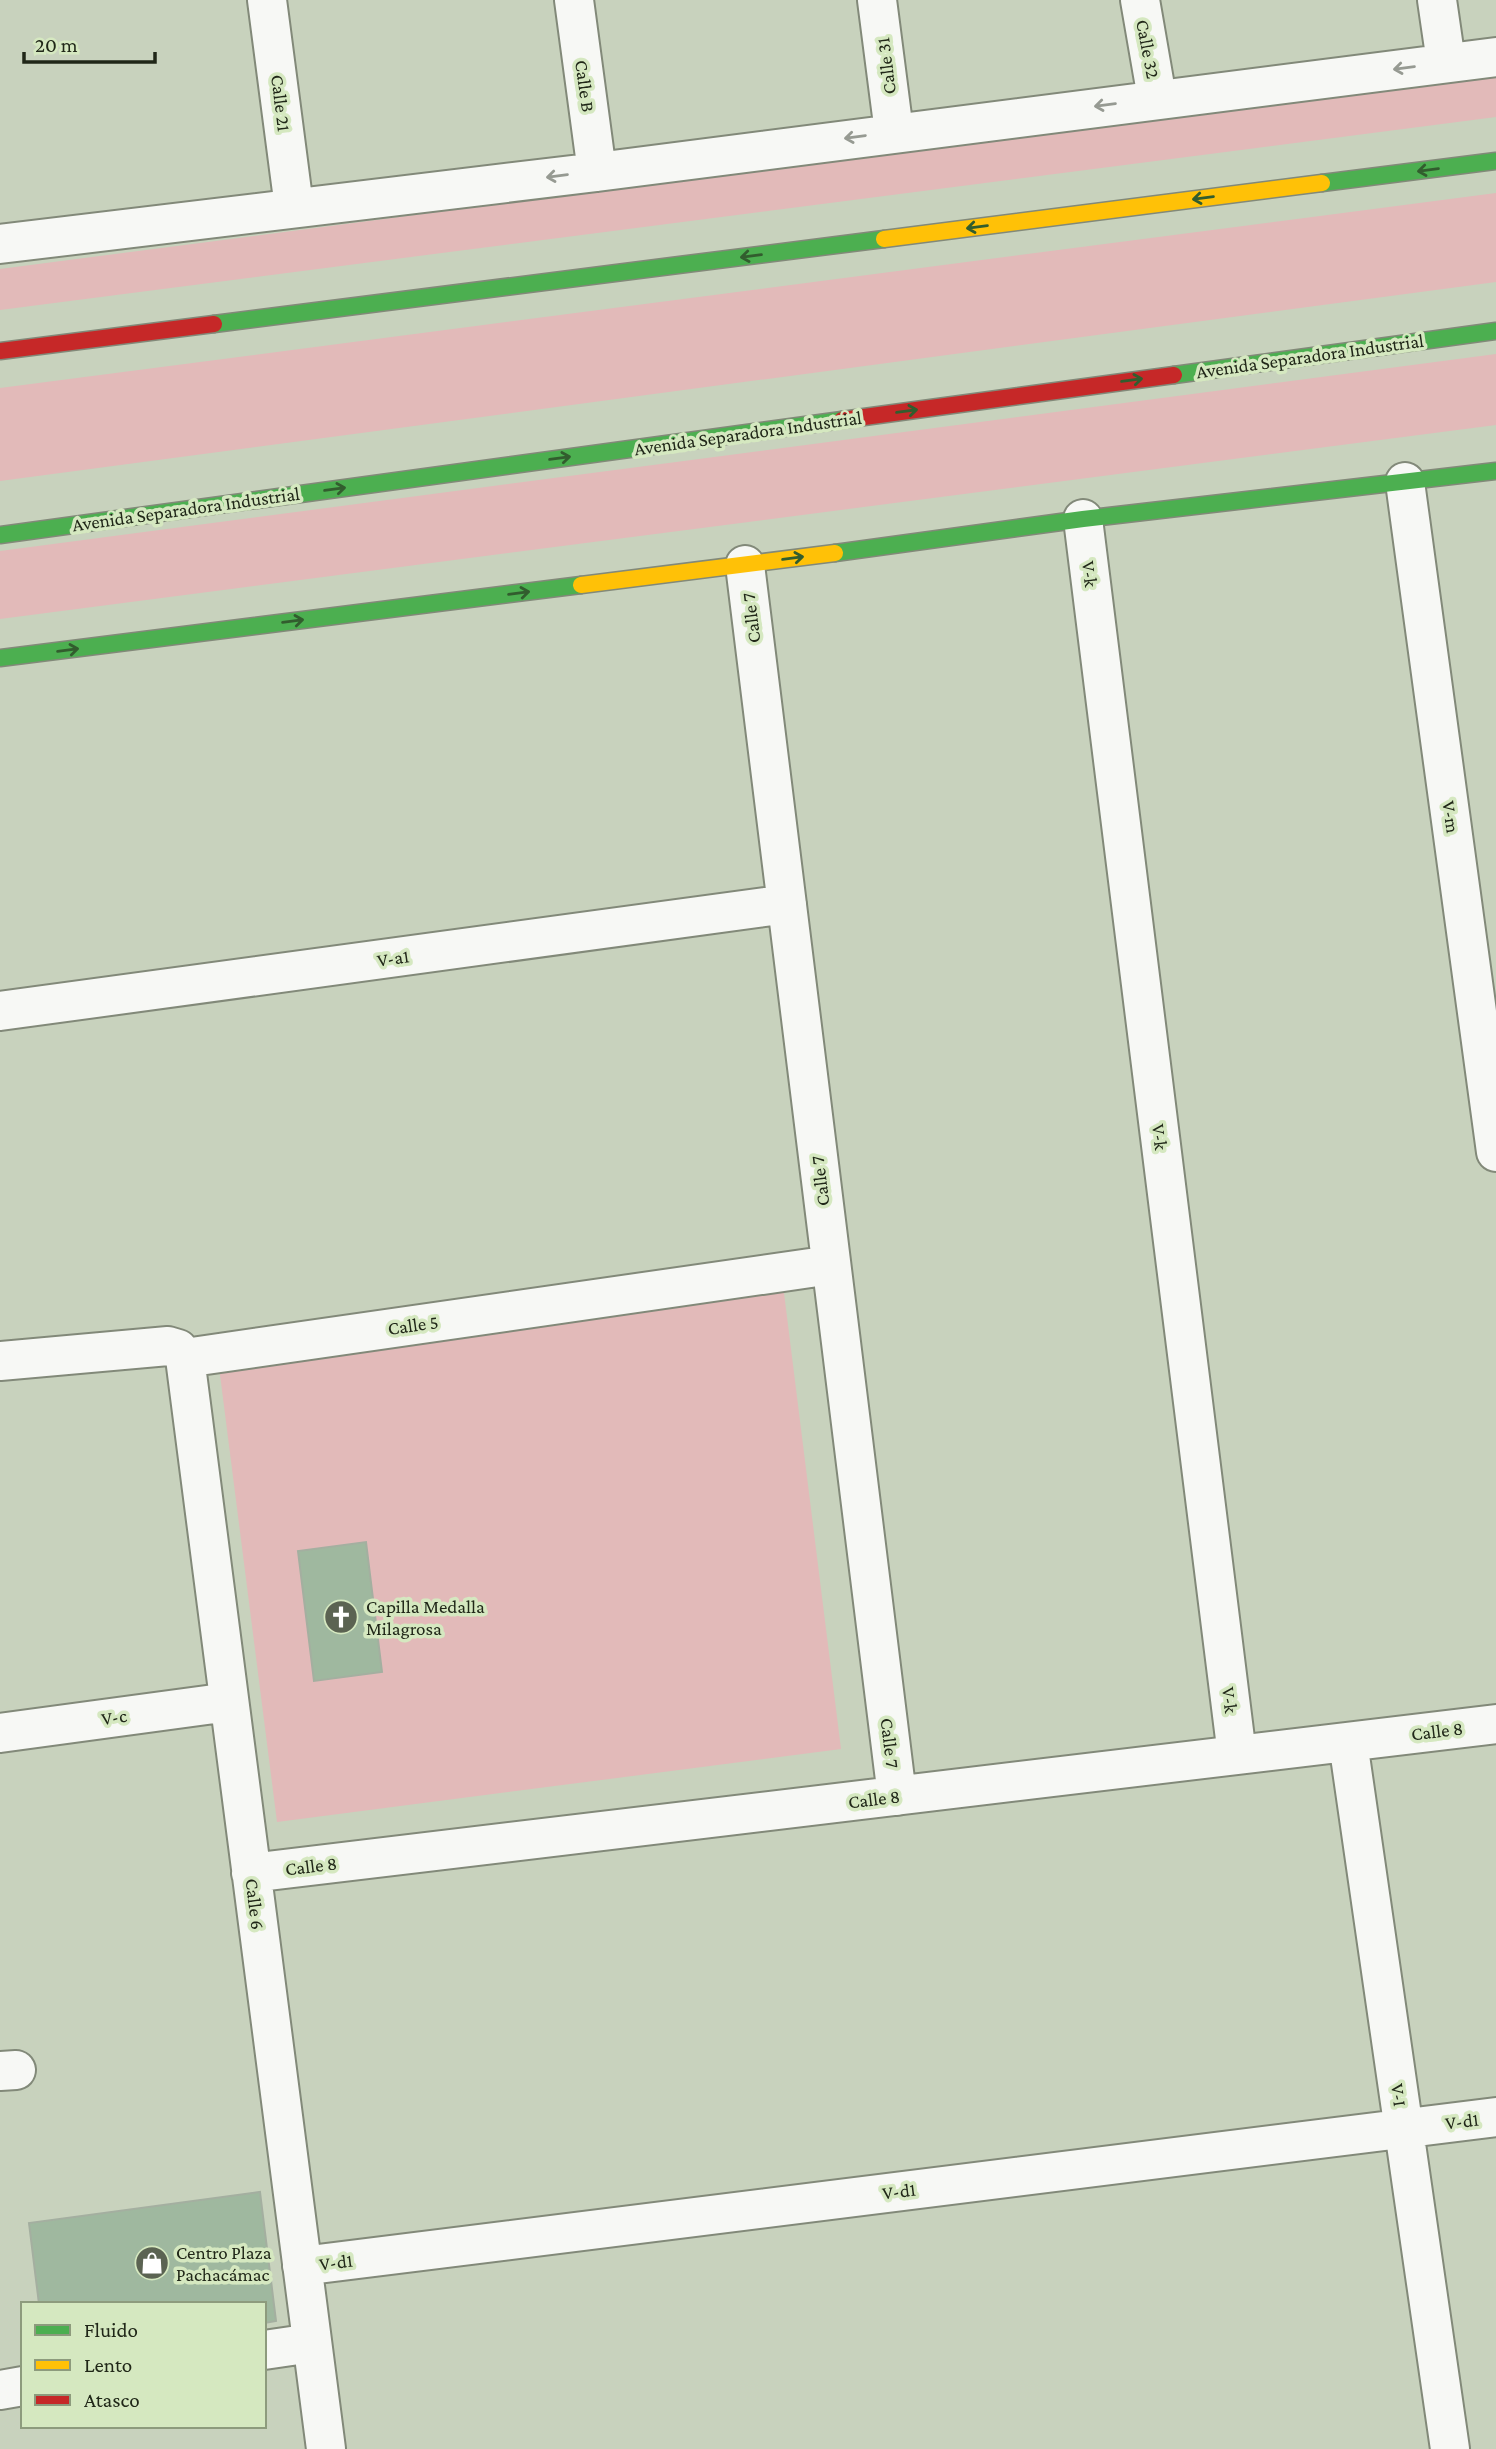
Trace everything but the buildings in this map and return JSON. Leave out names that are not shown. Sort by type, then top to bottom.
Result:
[{"type":"main road","points":[[0,351],[1496,161]]},
{"type":"main road","name":"Avenida Separadora Industrial","points":[[0,535],[1496,331]]},
{"type":"main road","points":[[0,658],[745,565],[1083,519],[1496,471]]},
{"type":"street","name":"Calle 21","points":[[267,0],[295,207]]},
{"type":"street","name":"Calle B","points":[[574,0],[597,172]]},
{"type":"street","name":"Calle 31","points":[[877,0],[894,132]]},
{"type":"street","name":"Calle 32","points":[[1140,0],[1157,98]]},
{"type":"street","points":[[1437,0],[1446,62]]},
{"type":"street","points":[[0,244],[597,172],[1157,98],[1496,57]]},
{"type":"street","name":"V-m","points":[[1405,482],[1496,1152]]},
{"type":"street","name":"V-k","points":[[1083,519],[1237,1755]]},
{"type":"street","name":"Calle 7","points":[[745,565],[897,1796]]},
{"type":"street","name":"V-a1","points":[[0,1011],[787,905]]},
{"type":"street","name":"Calle 5","points":[[0,1361],[168,1346],[178,1349],[185,1358],[831,1265]]},
{"type":"street","name":"Calle 6","points":[[185,1358],[326,2449]]},
{"type":"street","name":"V-c","points":[[0,1733],[229,1702]]},
{"type":"street","name":"Calle 8","points":[[251,1873],[1496,1724]]},
{"type":"street","name":"V-I","points":[[1348,1742],[1450,2449]]},
{"type":"street","name":"V-d1","points":[[302,2266],[1496,2117]]},
{"type":"street","points":[[266,2350],[312,2343]]},
{"type":"street","points":[[0,2390],[21,2386]]},
{"type":"shaded area","points":[[1496,74],[1496,117],[0,310],[0,269]]},
{"type":"shaded area","points":[[1496,193],[1496,282],[0,481],[0,388]]},
{"type":"shaded area","points":[[1496,354],[1496,425],[0,619],[0,551]]},
{"type":"shaded area","points":[[783,1285],[841,1749],[277,1822],[218,1359]]},
{"type":"traffic: fast","points":[[1322,183],[1496,161]]},
{"type":"traffic: fast","points":[[214,324],[884,239]]},
{"type":"traffic: fast","points":[[1174,375],[1496,331]]},
{"type":"traffic: fast","points":[[0,535],[842,420]]},
{"type":"traffic: fast","points":[[835,553],[1083,519],[1496,471]]},
{"type":"traffic: fast","points":[[0,658],[581,585]]},
{"type":"traffic: slow","points":[[884,239],[1322,183]]},
{"type":"traffic: slow","points":[[581,585],[835,553]]},
{"type":"traffic: jam","points":[[0,351],[214,324]]},
{"type":"traffic: jam","points":[[842,420],[1174,375]]},
{"type":"place","name":"Capilla Medalla Milagrosa","points":[[341,1617]]},
{"type":"place","name":"Centro Plaza Pachacámac","points":[[152,2263]]}]
